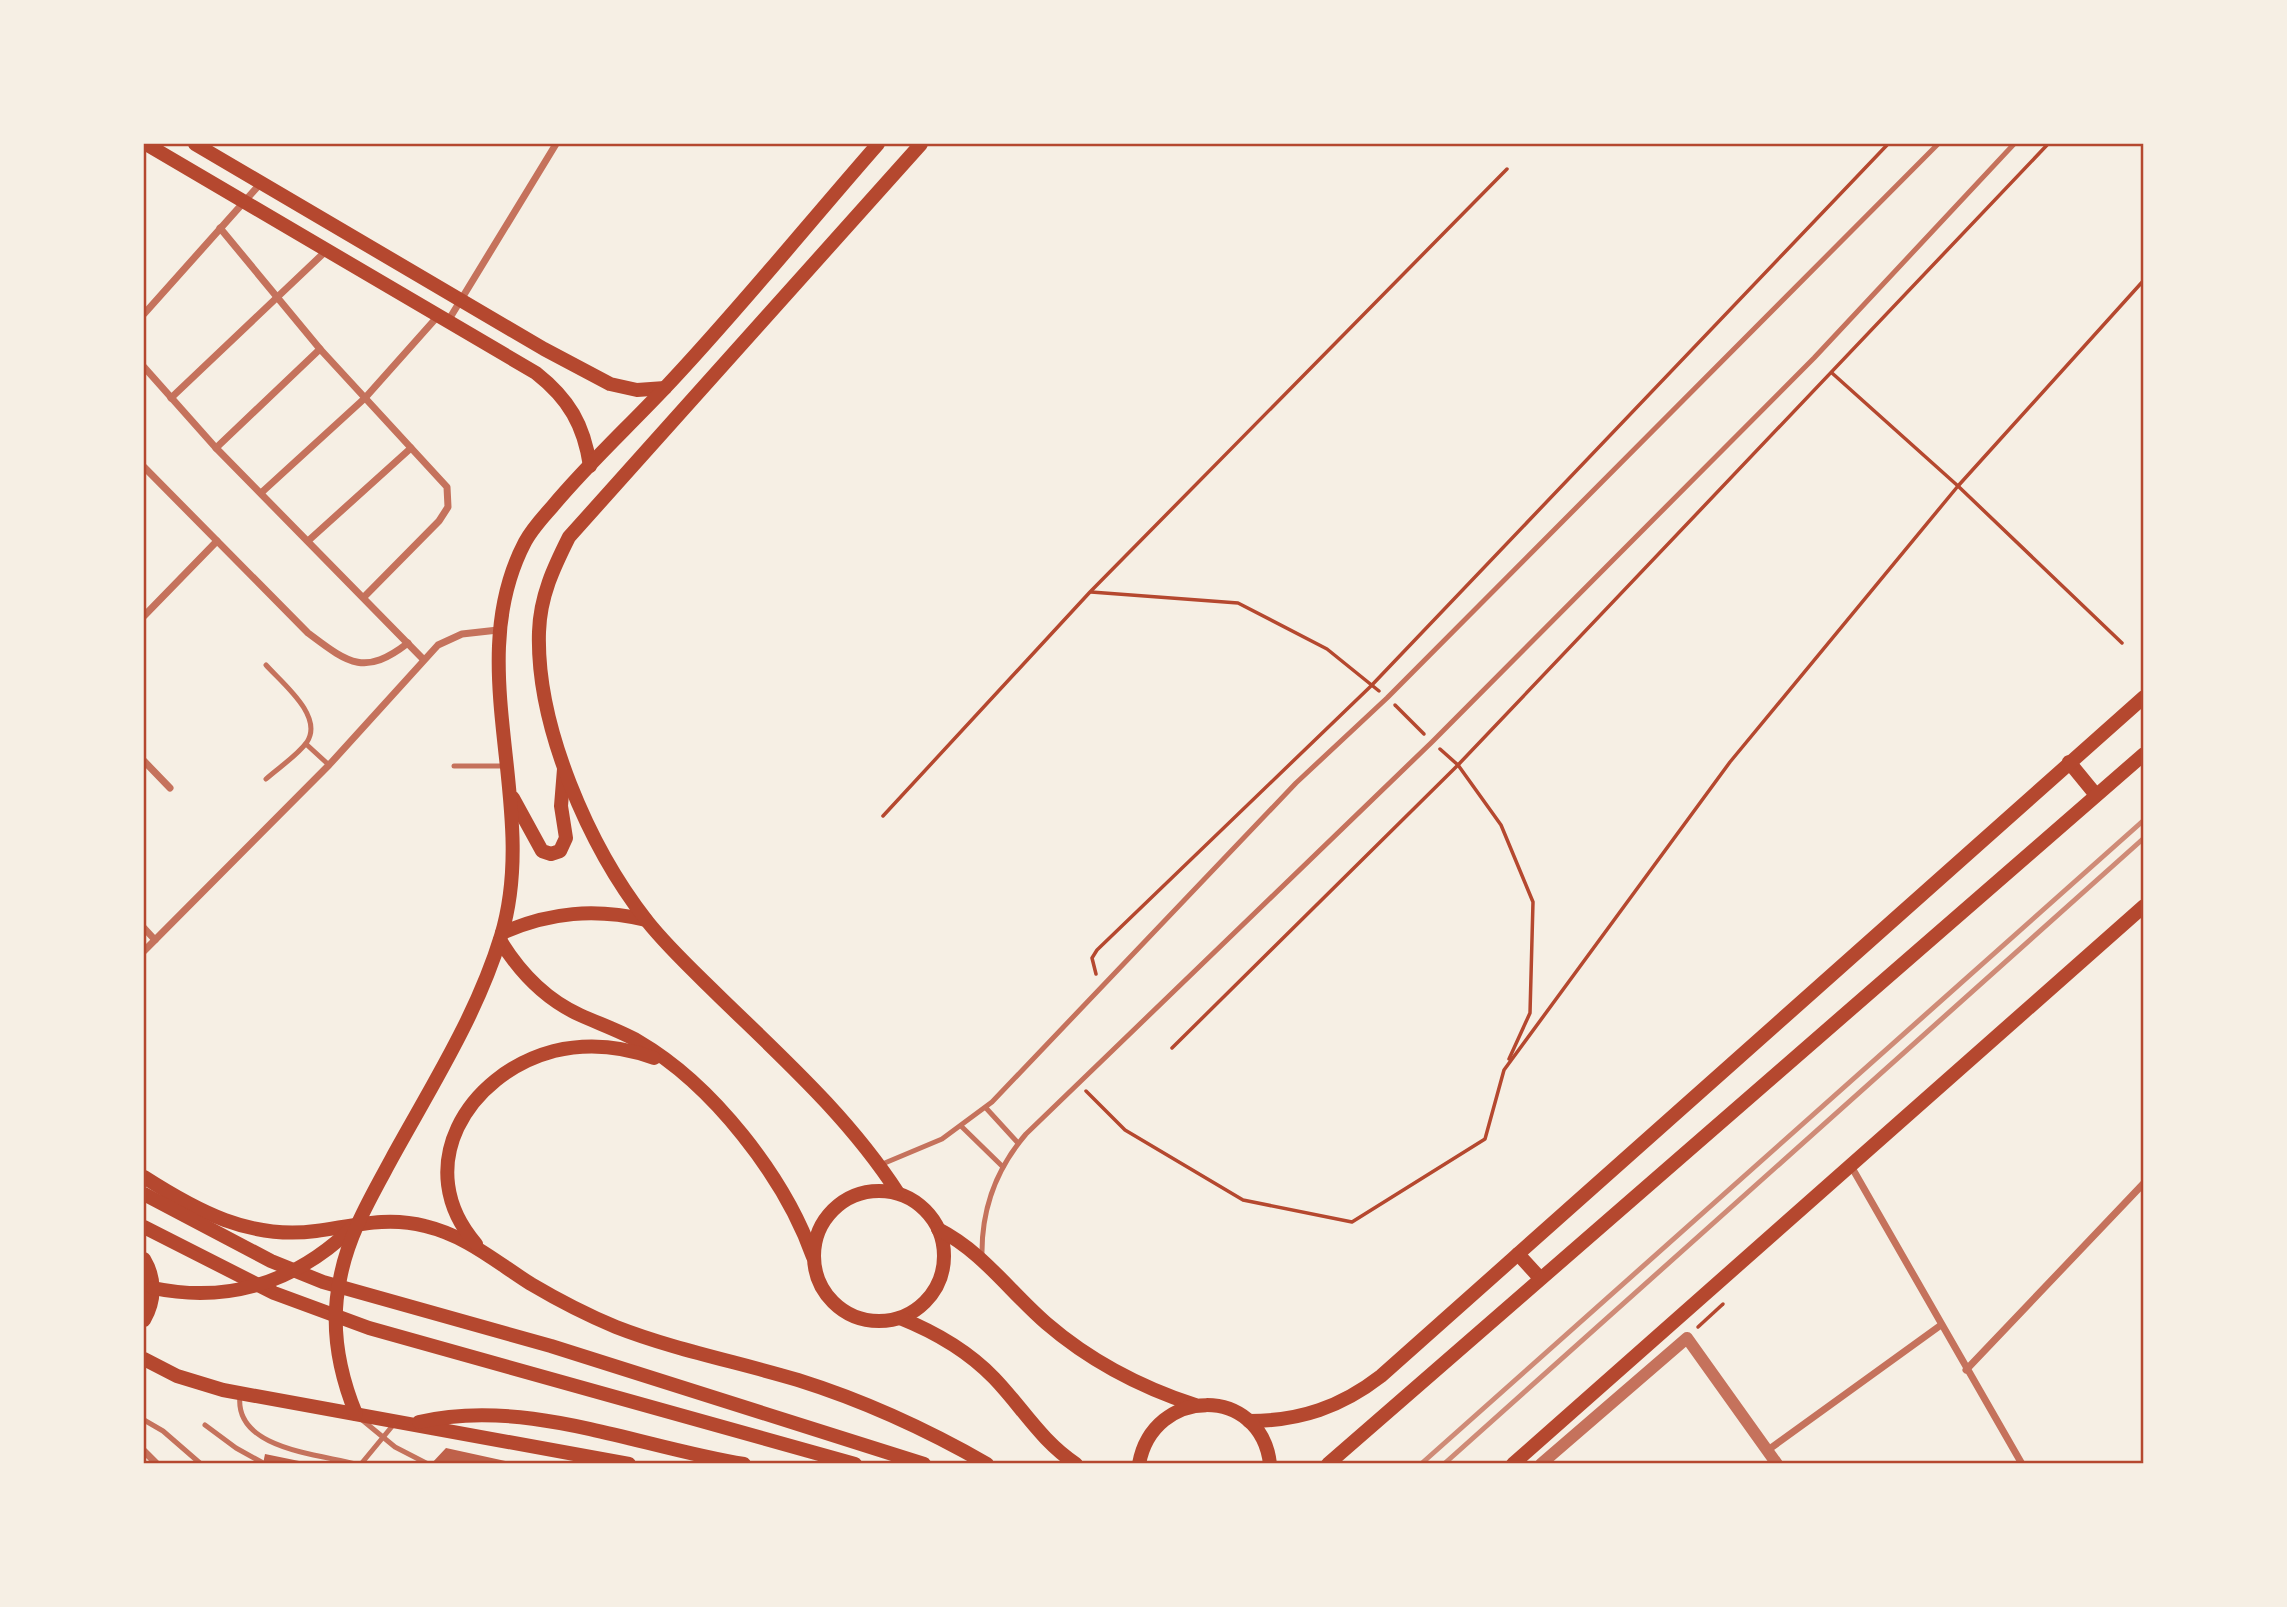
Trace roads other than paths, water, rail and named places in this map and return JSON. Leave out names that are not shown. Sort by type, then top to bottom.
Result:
[{"type":"main road","points":[[146,144],[536,373],[558,390],[575,413],[582,430],[590,466]]},
{"type":"main road","points":[[195,144],[610,384],[637,390],[665,388]]},
{"type":"main road","points":[[356,1414],[342,1377],[335,1318],[340,1278],[358,1223],[474,1007],[501,937],[512,880],[513,797],[501,708],[498,630],[510,570],[528,536],[665,388],[878,144]]},
{"type":"main road","points":[[898,1193],[880,1165],[838,1112],[646,920],[592,830],[564,765],[546,698],[539,631],[547,582],[569,537],[921,144]]},
{"type":"main road","points":[[1249,1421],[1302,1417],[1352,1396],[1381,1376],[2144,696]]},
{"type":"main road","points":[[1328,1464],[1539,1277],[2144,754]]},
{"type":"main road","points":[[2069,762],[2096,795]]},
{"type":"main road","points":[[513,797],[527,818],[542,850],[551,854],[560,851],[566,838],[561,806],[564,765]]},
{"type":"main road","points":[[1513,1464],[2144,906]]},
{"type":"main road","points":[[501,937],[525,923],[573,913],[622,914],[646,920]]},
{"type":"main road","points":[[501,937],[512,960],[543,992],[581,1016],[638,1041],[671,1063],[702,1093],[772,1173],[796,1214],[813,1256],[819,1283],[835,1305],[846,1313],[872,1321],[900,1318],[923,1304],[939,1282],[945,1255],[938,1229]]},
{"type":"main road","points":[[480,1248],[456,1212],[448,1169],[457,1127],[482,1091],[516,1066],[545,1054],[575,1047],[617,1048],[671,1063]]},
{"type":"main road","points":[[144,1177],[197,1210],[241,1227],[265,1231],[312,1232],[380,1221],[422,1224],[480,1248],[558,1299],[615,1326],[856,1400],[914,1424],[986,1464]]},
{"type":"main road","points":[[813,1256],[818,1230],[834,1208],[858,1194],[885,1191],[898,1193],[922,1207],[938,1229],[982,1258],[1046,1323],[1083,1352],[1141,1385],[1195,1405],[1224,1407],[1249,1421],[1266,1446],[1270,1464]]},
{"type":"main road","points":[[144,1194],[259,1255],[323,1282],[551,1346],[924,1464]]},
{"type":"main road","points":[[153,1288],[214,1294],[265,1284],[312,1262],[358,1223]]},
{"type":"main road","points":[[144,1227],[274,1293],[369,1328],[855,1464]]},
{"type":"main road","points":[[1518,1254],[1539,1277]]},
{"type":"main road","points":[[144,1259],[153,1288],[149,1311],[144,1320]]},
{"type":"main road","points":[[900,1318],[942,1337],[979,1363],[1037,1432],[1076,1464]]},
{"type":"main road","points":[[144,1359],[200,1384],[240,1393],[629,1464]]},
{"type":"main road","points":[[1139,1464],[1144,1444],[1156,1425],[1180,1409],[1195,1405]]},
{"type":"main road","points":[[412,1424],[460,1415],[510,1415],[744,1464]]},
{"type":"street","points":[[261,493],[365,398],[461,300],[556,144]]},
{"type":"street","points":[[144,314],[261,183]]},
{"type":"street","points":[[220,228],[320,349],[447,487],[448,507],[439,521],[364,597]]},
{"type":"street","points":[[171,398],[327,250]]},
{"type":"street","points":[[215,448],[320,349]]},
{"type":"street","points":[[144,367],[215,448],[423,659]]},
{"type":"street","points":[[308,541],[411,448]]},
{"type":"street","points":[[144,467],[308,633],[336,654],[352,663],[371,665],[408,643]]},
{"type":"street","points":[[144,616],[217,541]]},
{"type":"street","points":[[144,951],[329,765],[438,645],[462,634],[498,630]]},
{"type":"street","points":[[144,761],[170,788]]},
{"type":"street","points":[[144,928],[155,940]]},
{"type":"street","points":[[1851,1166],[2022,1464]]},
{"type":"street","points":[[1966,1370],[2144,1183]]},
{"type":"street","points":[[1768,1450],[1941,1325]]},
{"type":"street","points":[[1541,1464],[1686,1338],[1777,1464]]},
{"type":"street","points":[[144,1451],[157,1464]]},
{"type":"lane","points":[[880,1165],[922,1149],[986,1108],[1296,783],[1387,698],[1938,144]]},
{"type":"lane","points":[[982,1258],[984,1220],[1003,1167],[1018,1143],[1432,742],[1814,358],[2014,144]]},
{"type":"lane","points":[[265,779],[306,744],[311,729],[307,713],[266,665]]},
{"type":"lane","points":[[306,744],[329,765]]},
{"type":"lane","points":[[454,766],[509,766]]},
{"type":"lane","points":[[986,1108],[1018,1143]]},
{"type":"lane","points":[[961,1126],[1003,1167]]},
{"type":"lane","points":[[240,1393],[243,1419],[261,1438],[356,1464]]},
{"type":"lane","points":[[356,1414],[395,1447],[428,1464]]},
{"type":"lane","points":[[144,1420],[163,1431],[201,1464]]},
{"type":"lane","points":[[361,1464],[396,1421]]},
{"type":"lane","points":[[205,1425],[236,1448],[265,1464]]},
{"type":"railway","points":[[1421,1464],[2144,820]]},
{"type":"railway","points":[[1444,1464],[2144,838]]}]
